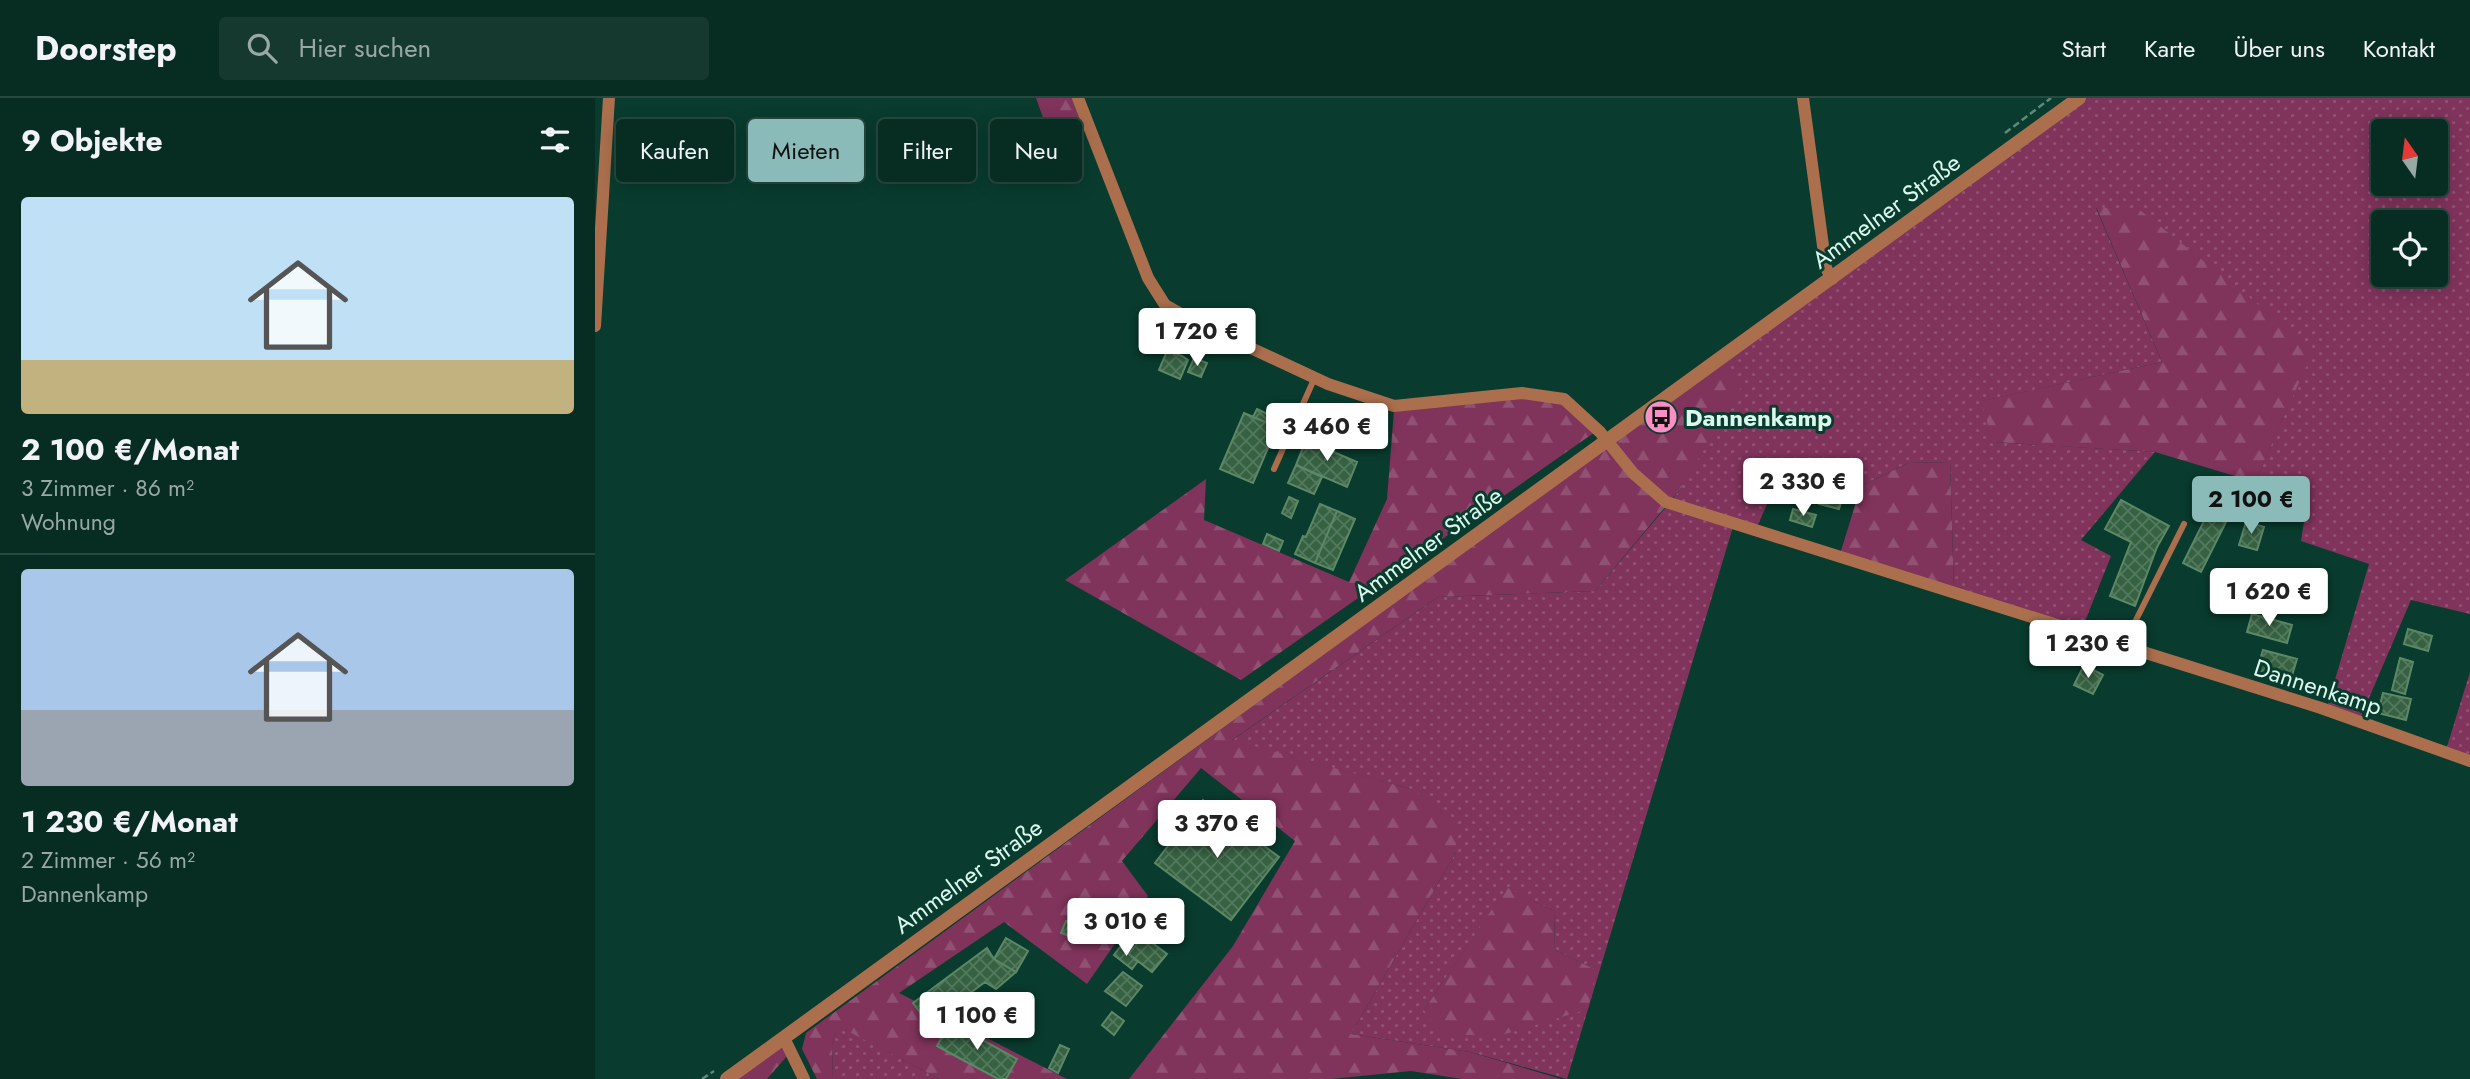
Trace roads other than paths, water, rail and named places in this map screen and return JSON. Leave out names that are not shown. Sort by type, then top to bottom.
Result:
[{"type":"street","points":[[595,326],[609,98]]},
{"type":"street","name":"Dannenkamp","points":[[1078,98],[1148,278],[1165,304],[1197,323],[1315,377],[1394,406],[1522,393],[1564,399],[1600,432],[1633,473],[1666,502],[2321,708],[2470,761]]},
{"type":"street","points":[[1803,98],[1826,268],[1832,279]]},
{"type":"street","name":"Ammelner Straße","points":[[727,1079],[2079,98]]},
{"type":"street","points":[[784,1038],[804,1079]]},
{"type":"lane","points":[[1274,469],[1315,377]]},
{"type":"lane","points":[[2123,646],[2185,524]]},
{"type":"place","name":"Dannenkamp","points":[[1661,417]]}]
